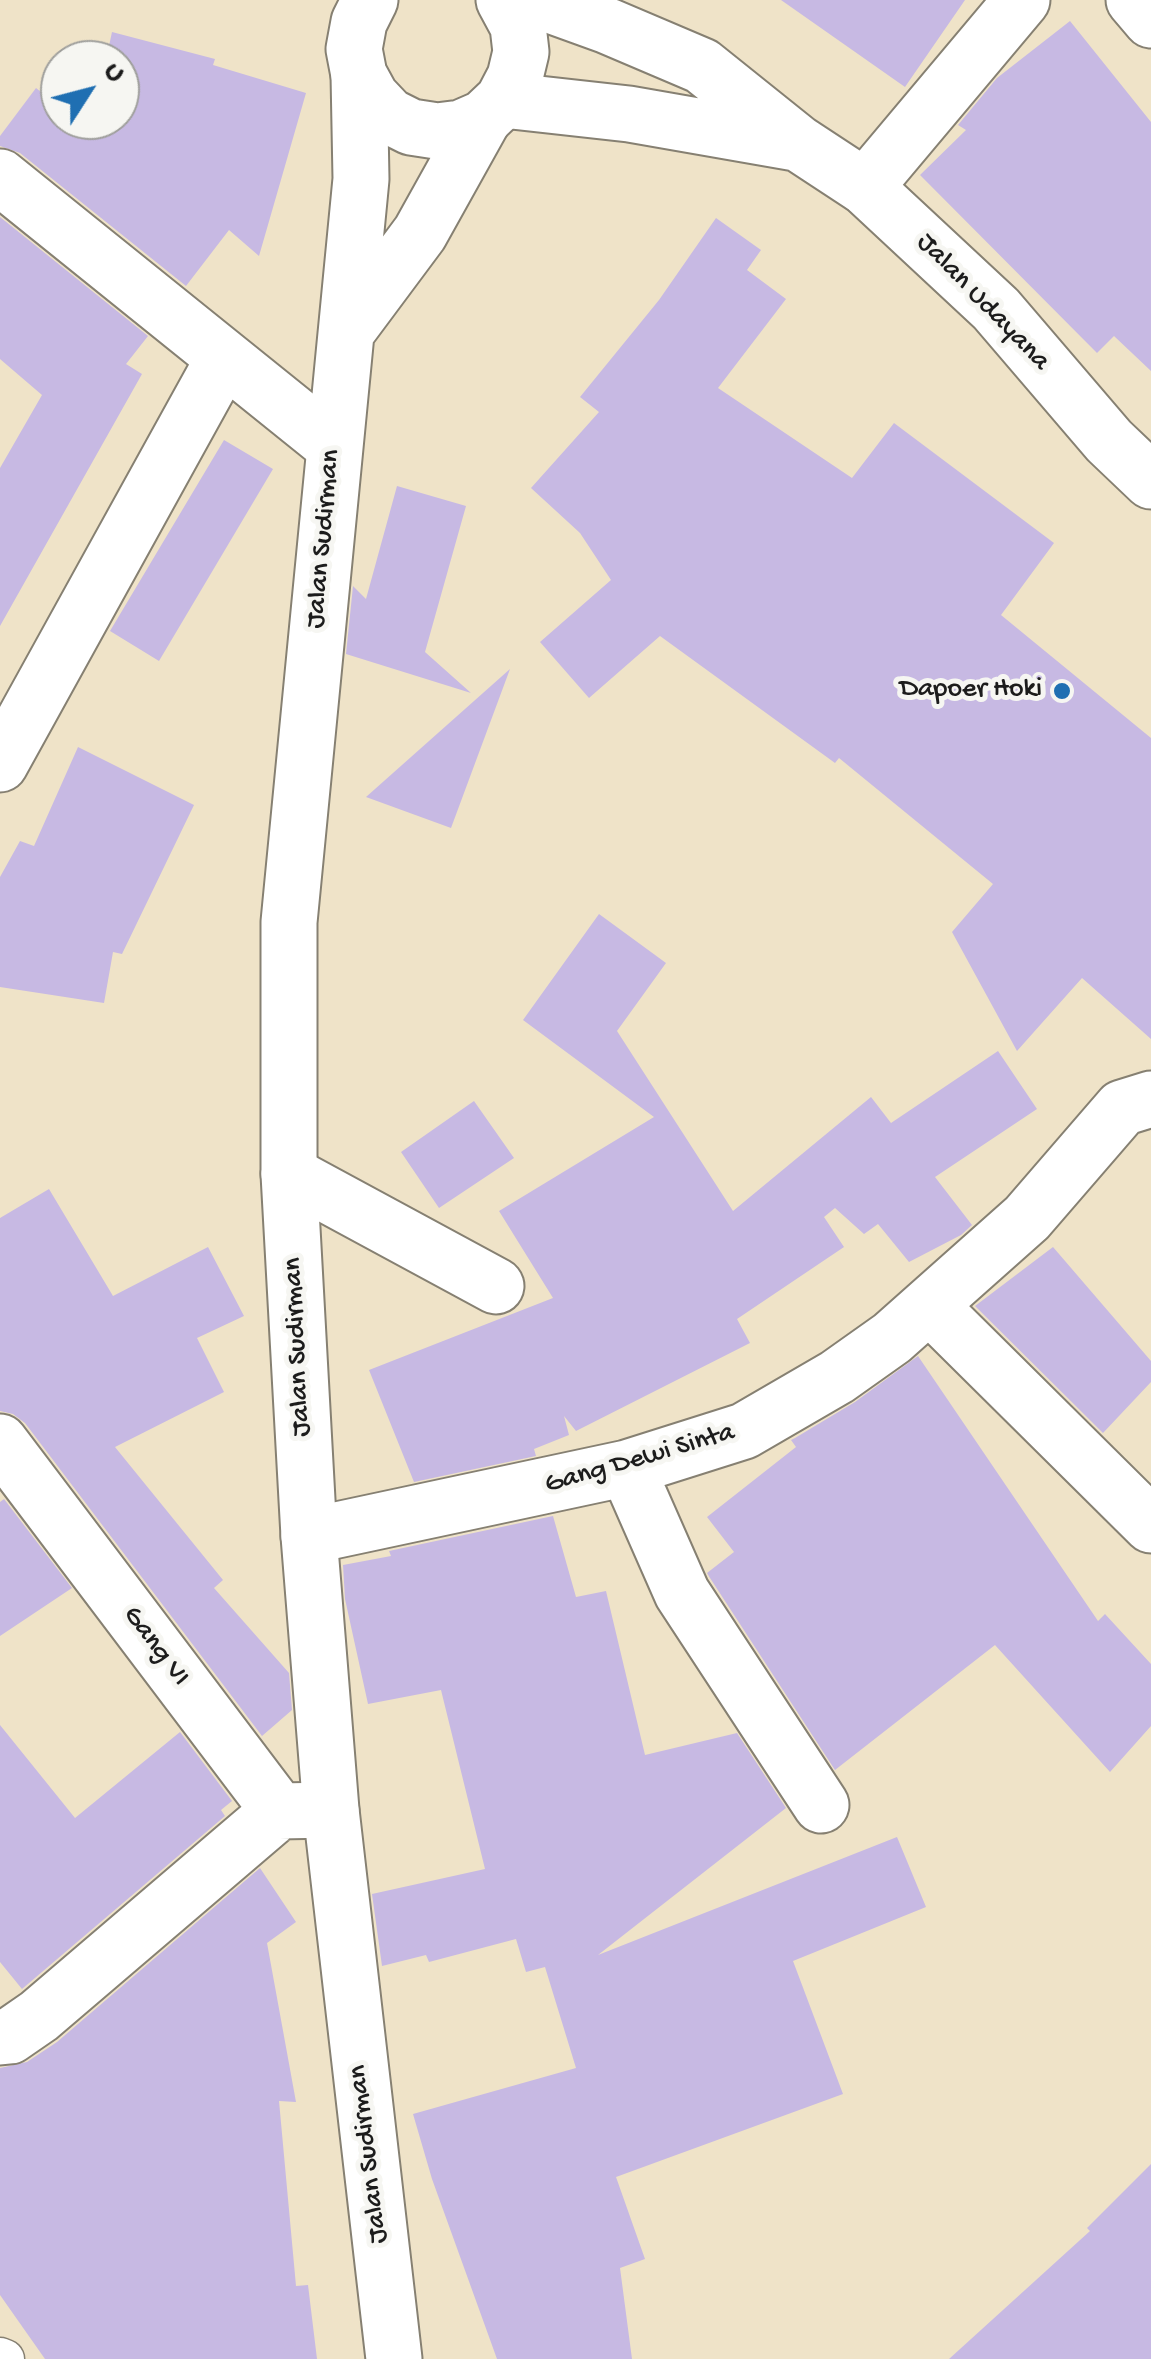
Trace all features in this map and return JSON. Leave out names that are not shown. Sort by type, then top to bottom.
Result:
[{"type":"street","name":"Jalan Sudirman","points":[[370,0],[359,22],[354,49],[359,75],[361,179],[289,922],[289,1174],[310,1536],[305,1810],[394,2359]]},
{"type":"street","points":[[346,334],[420,233],[516,77],[521,52],[518,26],[504,0]]},
{"type":"street","name":"Jalan Udayana","points":[[536,0],[702,66],[798,143],[865,187],[996,310],[1109,441],[1151,480]]},
{"type":"street","points":[[865,187],[1022,0]]},
{"type":"street","points":[[1134,0],[1151,20]]},
{"type":"street","name":"Jalan Udayana","points":[[359,75],[371,98],[388,116],[411,127],[436,131],[461,128],[493,109],[558,104],[798,143]]},
{"type":"street","points":[[0,176],[334,446]]},
{"type":"street","points":[[0,764],[223,360]]},
{"type":"street","name":"Gang Dewi Sinta","points":[[310,1536],[627,1468],[744,1431],[837,1378],[930,1306],[1028,1218],[1122,1108],[1151,1099]]},
{"type":"street","points":[[289,1174],[496,1286]]},
{"type":"street","points":[[930,1306],[1151,1525]]},
{"type":"street","name":"Gang VI","points":[[5,1461],[305,1810]]},
{"type":"street","points":[[627,1468],[682,1593],[821,1805]]},
{"type":"street","points":[[0,2037],[10,2036],[39,2016],[305,1810]]},
{"type":"building","points":[[781,0],[965,0],[905,87]]},
{"type":"building","points":[[1070,21],[1151,122],[1151,371],[1114,336],[1097,353],[920,175],[966,130],[958,125],[997,78]]},
{"type":"building","points":[[112,32],[215,59],[213,65],[306,93],[259,256],[229,230],[186,286],[20,153],[0,146],[0,136],[36,88],[40,91],[40,140],[140,140],[140,40],[110,40]]},
{"type":"building","points":[[0,217],[148,336],[126,364],[142,374],[0,626],[0,468],[42,395],[0,359]]},
{"type":"building","points":[[716,218],[761,250],[747,270],[786,299],[718,388],[852,478],[894,423],[1054,543],[1001,615],[1151,738],[1151,1039],[1082,978],[1017,1051],[952,932],[993,884],[839,758],[835,763],[660,636],[589,698],[540,642],[611,580],[580,533],[531,488],[599,412],[580,397],[659,300]]},
{"type":"building","points":[[224,440],[273,469],[159,661],[110,631]]},
{"type":"building","points":[[397,486],[466,506],[425,652],[471,693],[346,654],[353,586],[366,599]]},
{"type":"building","points":[[510,669],[451,828],[366,797]]},
{"type":"building","points":[[78,747],[194,805],[122,954],[113,952],[104,1003],[0,987],[0,877],[20,841],[34,846]]},
{"type":"building","points":[[599,914],[666,963],[617,1031],[733,1211],[871,1097],[891,1123],[998,1051],[1037,1109],[935,1177],[972,1225],[961,1235],[909,1262],[878,1224],[864,1234],[835,1208],[824,1217],[844,1247],[737,1319],[750,1343],[576,1431],[564,1416],[569,1435],[534,1449],[536,1456],[414,1482],[369,1370],[553,1298],[499,1211],[654,1117],[523,1020]]},
{"type":"building","points":[[474,1101],[514,1158],[439,1208],[401,1152]]},
{"type":"building","points":[[49,1189],[113,1296],[208,1247],[244,1316],[197,1338],[224,1392],[115,1447],[223,1580],[214,1588],[289,1673],[292,1710],[262,1736],[25,1423],[0,1411],[0,1218]]},
{"type":"building","points":[[1053,1247],[1151,1361],[1151,1382],[1103,1433],[975,1306]]},
{"type":"building","points":[[918,1356],[1098,1621],[1105,1614],[1151,1664],[1151,1726],[1110,1772],[995,1645],[835,1770],[707,1573],[734,1552],[707,1517],[796,1447],[791,1440],[855,1402]]},
{"type":"building","points":[[4,1499],[72,1588],[0,1636],[0,1502]]},
{"type":"building","points":[[553,1516],[576,1597],[606,1591],[645,1755],[737,1733],[786,1808],[598,1955],[897,1837],[926,1907],[793,1961],[843,2094],[616,2177],[645,2259],[620,2268],[632,2359],[497,2359],[432,2179],[413,2114],[576,2068],[545,1967],[526,1972],[516,1939],[429,1962],[426,1955],[382,1966],[372,1894],[485,1869],[441,1690],[368,1704],[345,1599],[343,1565],[391,1556],[389,1551]]},
{"type":"building","points":[[0,1725],[75,1818],[180,1732],[232,1801],[221,1810],[225,1816],[22,1989],[0,1962]]},
{"type":"building","points":[[260,1868],[296,1922],[267,1943],[296,2102],[279,2101],[296,2286],[308,2285],[317,2359],[45,2359],[0,2295],[0,2068],[27,2062],[57,2042]]},
{"type":"building","points":[[1151,2164],[1151,2359],[949,2359],[1090,2231],[1087,2228]]},
{"type":"place","name":"Dapoer Hoki","points":[[1062,691]]}]
